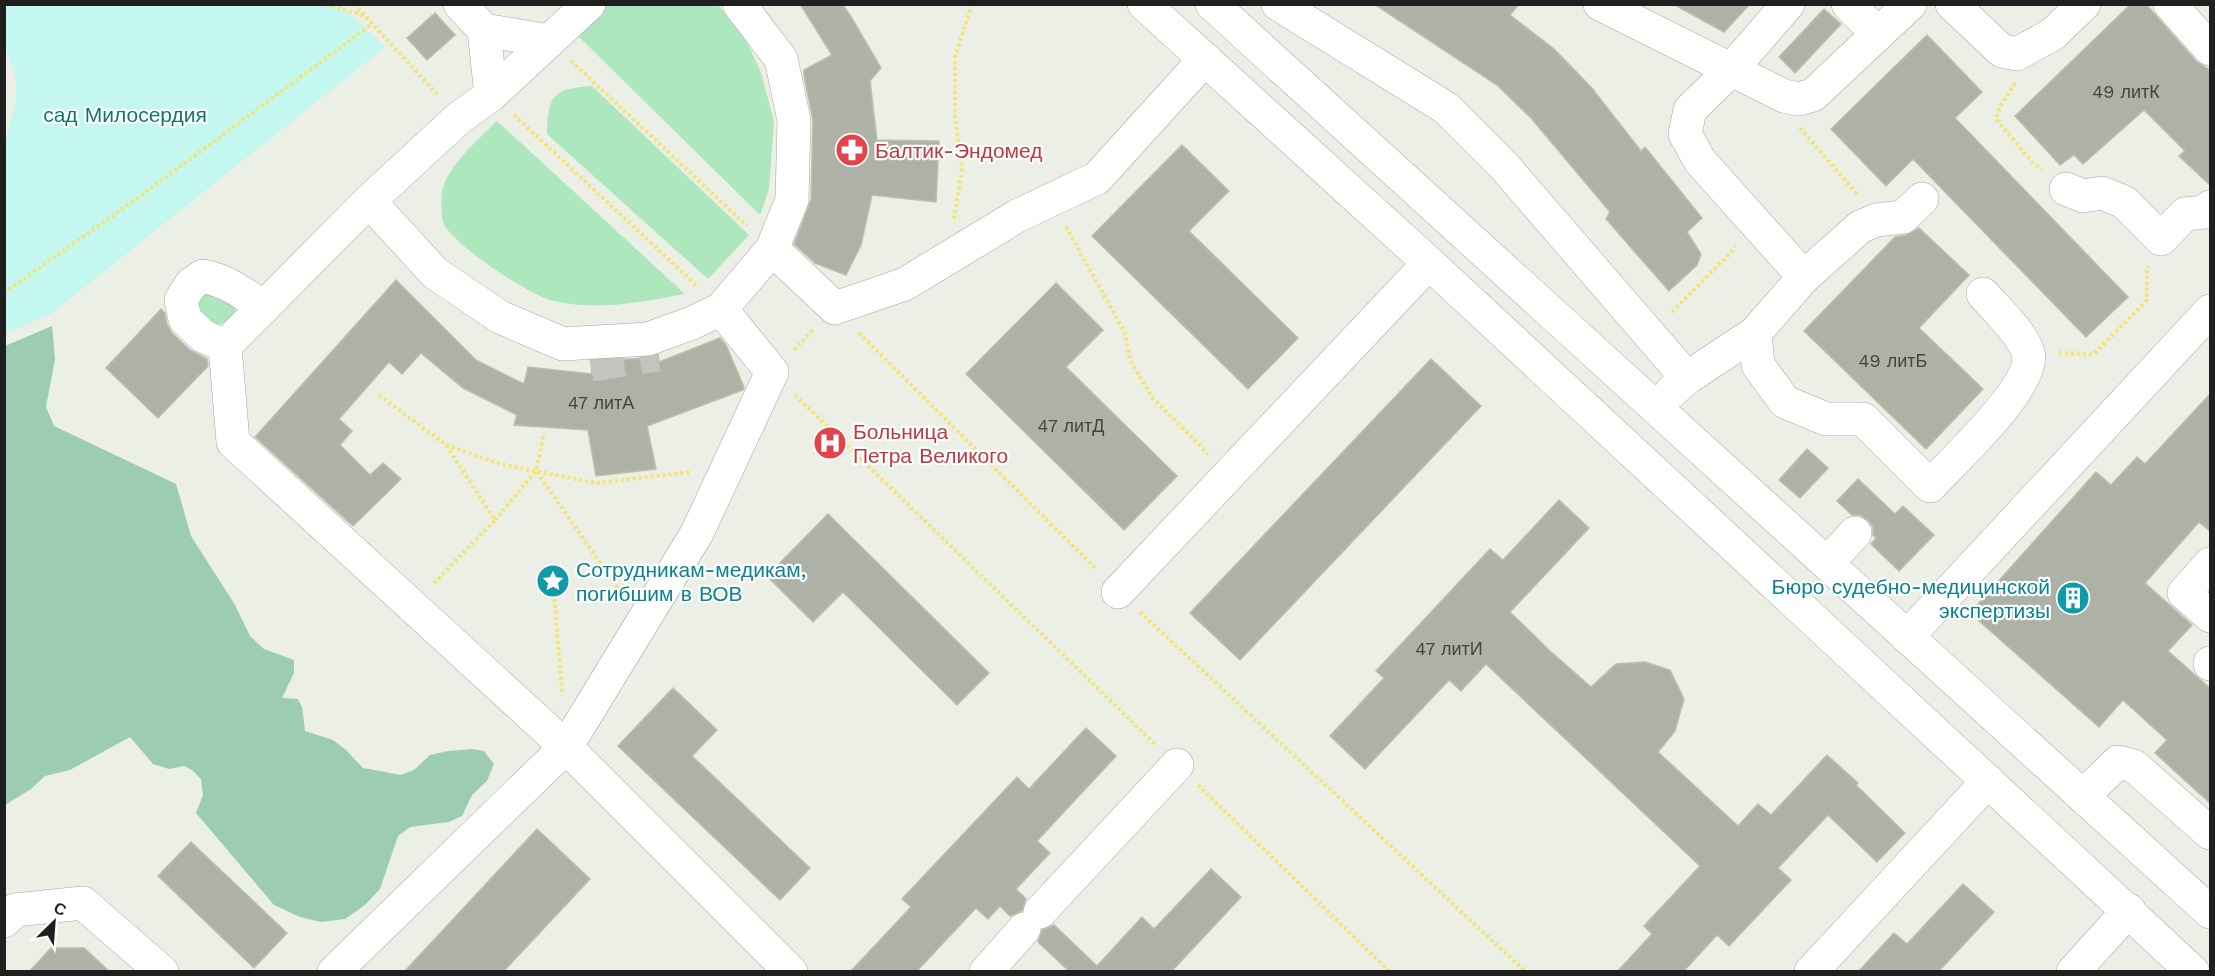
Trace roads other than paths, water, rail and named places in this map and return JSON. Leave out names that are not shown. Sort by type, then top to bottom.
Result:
[{"type":"lane","points":[[460,4],[484,30],[491,95]]},
{"type":"lane","points":[[589,4],[491,95],[459,118],[369,201],[225,346],[233,442],[566,747],[791,972]]},
{"type":"lane","points":[[369,201],[435,273],[500,317],[563,344],[648,339],[692,323],[721,309],[772,249],[792,200],[794,120],[781,58],[739,4]]},
{"type":"lane","points":[[1144,4],[1429,263],[2129,910],[2193,972]]},
{"type":"lane","points":[[1212,4],[2211,912]]},
{"type":"lane","points":[[1278,4],[1446,108],[1504,166],[1687,378]]},
{"type":"lane","points":[[1600,4],[1730,71],[1784,96],[1798,99],[1813,95],[1910,4]]},
{"type":"lane","points":[[1788,4],[1730,71],[1690,110],[1685,134],[1700,161],[1804,277]]},
{"type":"lane","points":[[1848,4],[1878,34]]},
{"type":"lane","points":[[1952,4],[2002,51],[2017,54],[2054,34],[2084,4]]},
{"type":"lane","points":[[2170,4],[2211,49]]},
{"type":"lane","points":[[484,30],[549,41]]},
{"type":"lane","points":[[772,249],[835,308],[905,284],[1017,216],[1097,178],[1205,60]]},
{"type":"lane","points":[[2066,189],[2083,196],[2102,193],[2124,202],[2161,239],[2185,214],[2206,212],[2211,207]]},
{"type":"lane","points":[[1655,408],[1687,378],[1755,333],[1804,277],[1860,227],[1876,220],[1902,217],[1922,199]]},
{"type":"lane","points":[[1118,592],[1429,263]]},
{"type":"lane","points":[[225,346],[203,336],[185,319],[181,300],[190,284],[203,276],[220,279],[263,308]]},
{"type":"lane","points":[[1755,333],[1758,365],[1785,402],[1826,419],[1863,419],[1930,486],[2007,404],[2026,371],[2028,353],[2021,339],[1983,294]]},
{"type":"lane","points":[[334,972],[566,747],[697,533],[772,372],[721,309]]},
{"type":"lane","points":[[1907,637],[2211,311]]},
{"type":"lane","points":[[658,355],[692,323]]},
{"type":"lane","points":[[532,331],[591,365]]},
{"type":"lane","points":[[1828,562],[1856,534]]},
{"type":"lane","points":[[2211,564],[2184,593],[2211,616]]},
{"type":"lane","points":[[2083,796],[2118,762],[2134,766],[2211,833]]},
{"type":"lane","points":[[986,972],[1177,765]]},
{"type":"lane","points":[[1811,972],[1988,781]]},
{"type":"lane","points":[[4,921],[15,910],[83,903],[162,972]]},
{"type":"lane","points":[[2073,972],[2129,910]]},
{"type":"tunnel","points":[[591,365],[658,355]]},
{"type":"place","name":"Балтик-Эндомед","points":[[852,150]]},
{"type":"place","name":"Больница Петра Великого","points":[[830,443]]},
{"type":"place","name":"Сотрудникам-медикам, погибшим в ВОВ","points":[[553,581]]},
{"type":"place","name":"Бюро судебно-медицинской экспертизы","points":[[2073,598]]},
{"type":"park label","name":"сад Милосердия","points":[[125,114]]}]
